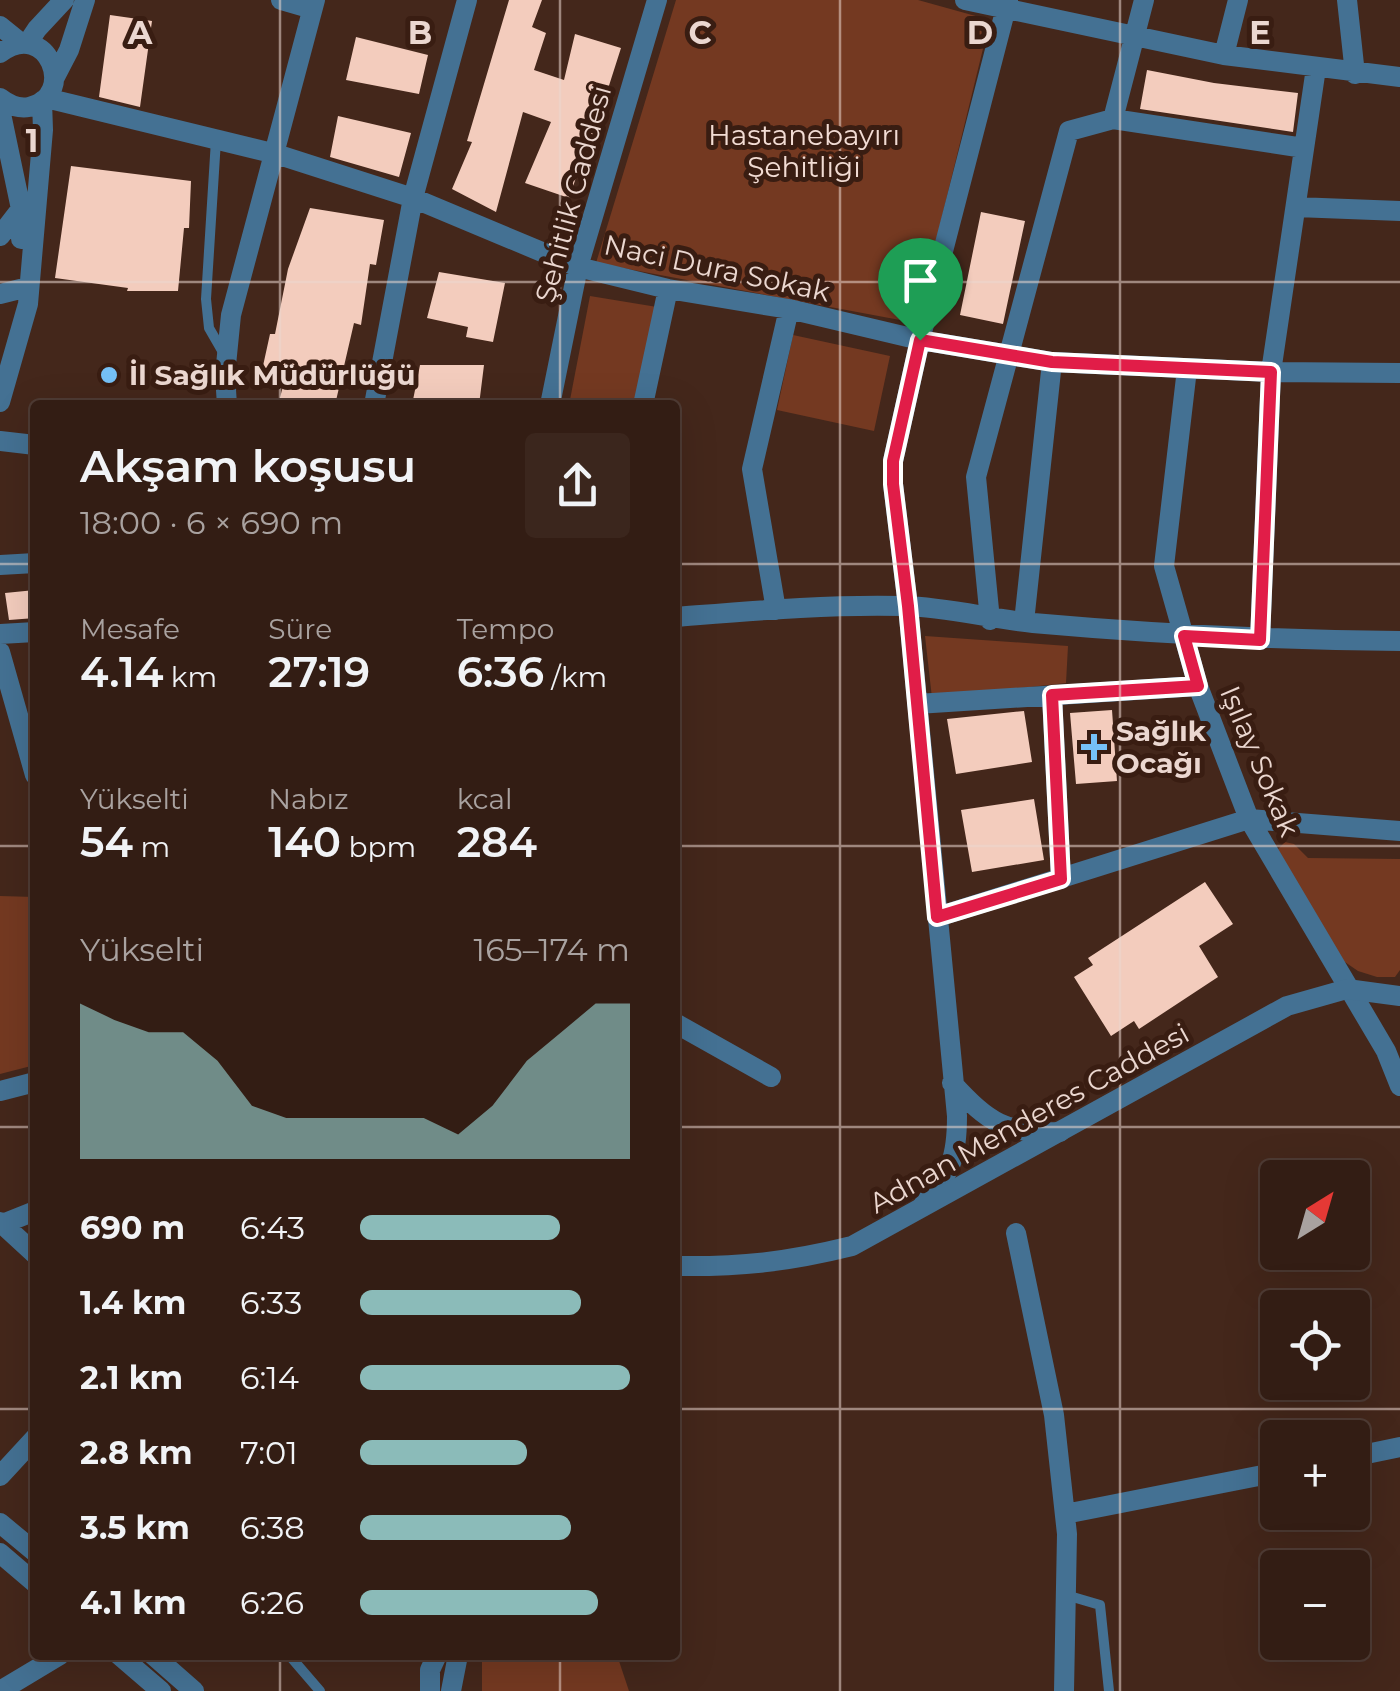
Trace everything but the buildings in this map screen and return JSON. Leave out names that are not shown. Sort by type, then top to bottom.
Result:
[{"type":"street","points":[[0,53],[24,43],[64,0]]},
{"type":"street","points":[[0,402],[43,130],[44,100],[69,50],[85,0]]},
{"type":"street","points":[[226,400],[231,315],[313,5],[281,0]]},
{"type":"street","points":[[375,400],[413,198],[467,0]]},
{"type":"street","name":"Şehitlik Caddesi","points":[[551,400],[578,267],[657,0]]},
{"type":"street","points":[[965,0],[1006,5],[1224,55],[1400,77]]},
{"type":"street","points":[[1112,119],[1144,0]]},
{"type":"street","points":[[1224,55],[1238,0]]},
{"type":"street","points":[[1347,0],[1355,74]]},
{"type":"street","points":[[918,1211],[946,1179],[957,1150],[957,1116],[893,461],[1006,5]]},
{"type":"street","points":[[0,26],[44,52],[55,77]]},
{"type":"street","points":[[1260,640],[1271,372],[1316,68]]},
{"type":"street","name":"Naci Dura Sokak","points":[[0,98],[25,108],[44,100],[276,154],[413,198],[578,267],[920,340],[1052,362],[1271,372],[1400,373]]},
{"type":"street","points":[[0,110],[21,209],[19,294]]},
{"type":"street","points":[[990,620],[976,476],[1069,131],[1112,119],[1304,148]]},
{"type":"street","points":[[1296,207],[1400,211]]},
{"type":"street","points":[[0,236],[21,209]]},
{"type":"street","points":[[643,400],[668,289]]},
{"type":"street","points":[[776,610],[752,469],[789,310]]},
{"type":"street","points":[[1024,622],[1052,362]]},
{"type":"street","name":"Işılay Sokak","points":[[1187,368],[1164,566],[1198,686],[1249,819],[1386,1051],[1400,1086]]},
{"type":"street","points":[[0,442],[30,445]]},
{"type":"street","points":[[0,565],[30,563]]},
{"type":"street","points":[[680,617],[908,606],[990,620],[1184,636],[1400,640]]},
{"type":"street","points":[[0,634],[30,632]]},
{"type":"street","points":[[0,652],[4,680],[30,745]]},
{"type":"street","points":[[917,704],[1198,686]]},
{"type":"street","points":[[1052,695],[1061,879]]},
{"type":"street","points":[[937,917],[1249,819],[1400,831]]},
{"type":"street","name":"Adnan Menderes Caddesi","points":[[680,1266],[788,1261],[852,1246],[1287,1006],[1347,990],[1400,996]]},
{"type":"street","points":[[680,1026],[771,1078]]},
{"type":"street","points":[[0,1091],[30,1083]]},
{"type":"street","points":[[952,1083],[978,1111],[1000,1124],[1026,1133],[1060,1132]]},
{"type":"street","points":[[30,1212],[0,1223],[30,1250]]},
{"type":"street","points":[[1016,1234],[1054,1415],[1065,1514],[1064,1691]]},
{"type":"street","points":[[0,1476],[30,1443]]},
{"type":"street","points":[[1370,1454],[1400,1448]]},
{"type":"street","points":[[1065,1514],[1260,1476]]},
{"type":"street","points":[[0,1524],[30,1548]]},
{"type":"street","points":[[0,1553],[30,1579]]},
{"type":"street","points":[[0,1691],[52,1660]]},
{"type":"street","points":[[125,1660],[161,1691]]},
{"type":"street","points":[[159,1660],[194,1691]]},
{"type":"street","points":[[430,1691],[430,1670],[435,1660]]},
{"type":"street","points":[[451,1691],[457,1660]]},
{"type":"lane","points":[[216,140],[206,299],[209,328],[227,360]]},
{"type":"lane","points":[[1066,1595],[1100,1606],[1109,1691]]},
{"type":"lane","points":[[294,1660],[320,1691]]},
{"type":"green space","name":"Hastanebayırı Şehitliği","points":[[676,0],[918,0],[990,20],[916,323],[596,263]]},
{"type":"green space","points":[[590,296],[657,307],[638,400],[570,400]]},
{"type":"green space","points":[[793,335],[890,356],[874,431],[777,410]]},
{"type":"green space","points":[[925,636],[1068,646],[1066,683],[932,698]]},
{"type":"green space","points":[[1285,842],[1294,844],[1308,858],[1400,859],[1400,970],[1395,977],[1358,971],[1336,956],[1273,854]]},
{"type":"green space","points":[[0,896],[30,897],[30,1066],[0,1074]]},
{"type":"green space","points":[[482,1660],[619,1660],[629,1691],[482,1691]]},
{"type":"place","name":"İl Sağlık Müdürlüğü","points":[[109,375]]},
{"type":"place","name":"Sağlık Ocağı","points":[[1094,747]]},
{"type":"route","points":[[920,340],[1052,362],[1271,372],[1260,640],[1184,636],[1198,686],[1052,695],[1061,879],[937,917],[893,484],[893,461],[920,340]]}]
